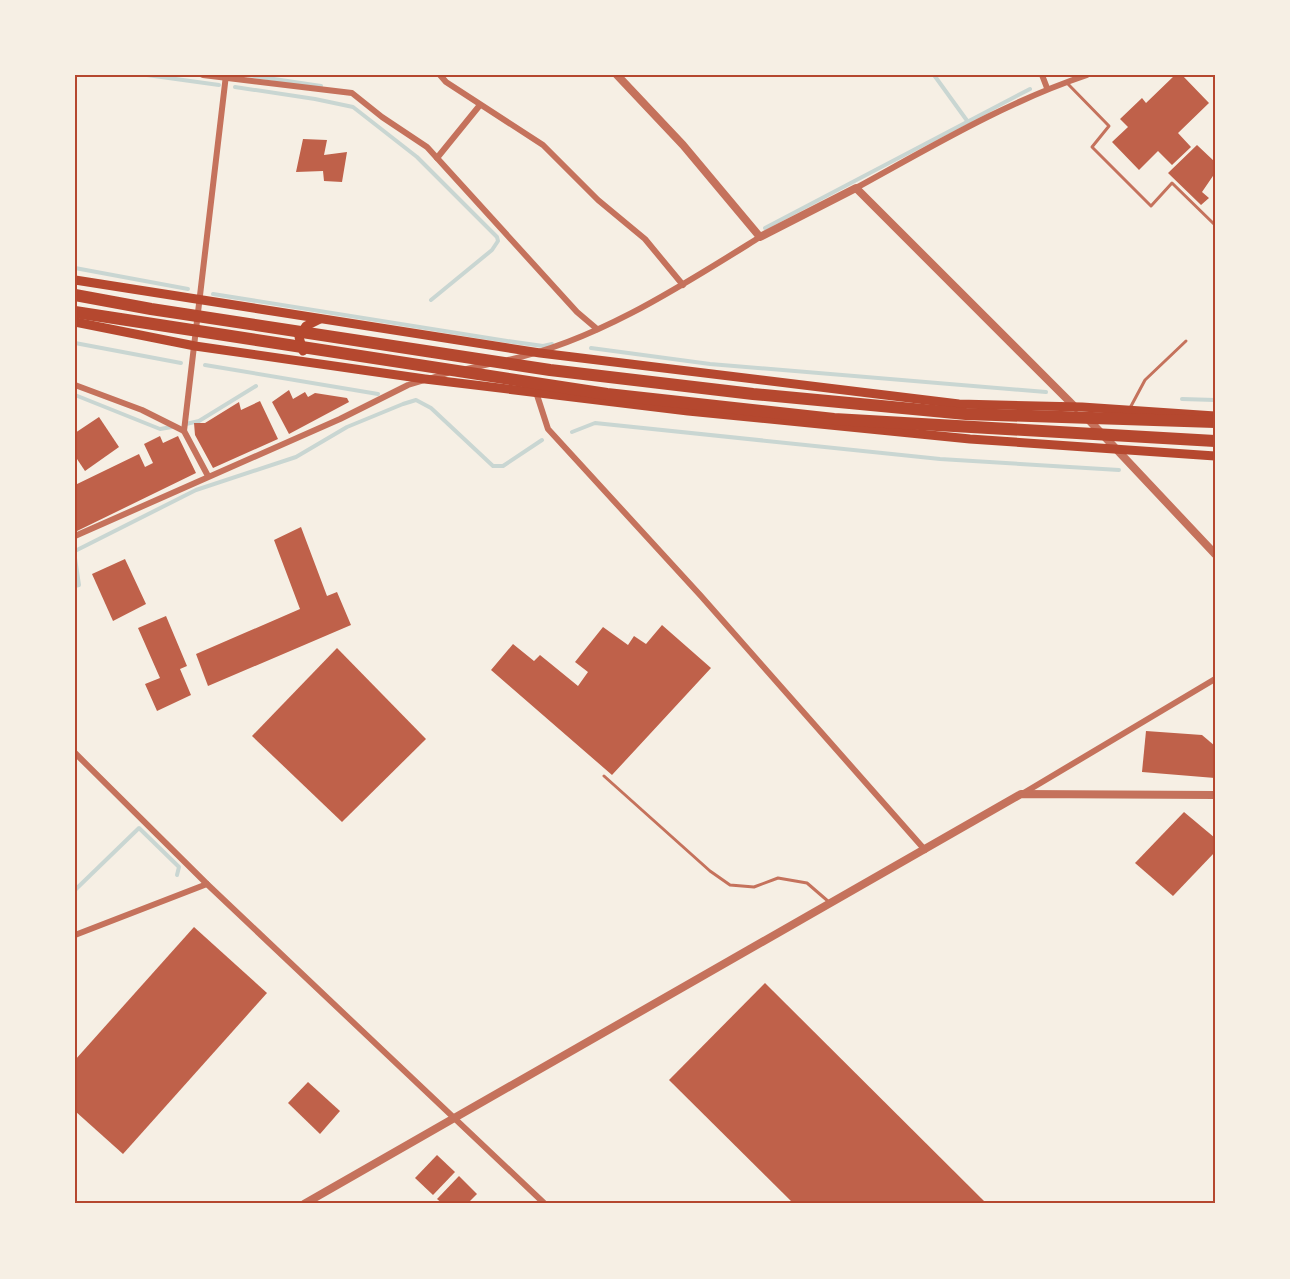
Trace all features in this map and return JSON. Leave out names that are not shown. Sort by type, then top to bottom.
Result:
[{"type":"highway","points":[[75,295],[151,309],[550,370],[753,394],[966,414],[1215,422]]},
{"type":"highway","points":[[75,312],[607,394],[834,419],[1215,441]]},
{"type":"main road","points":[[75,280],[540,353],[959,404],[1075,407],[1215,416]]},
{"type":"main road","points":[[311,362],[303,350],[299,337],[306,326],[320,319]]},
{"type":"main road","points":[[75,322],[195,346],[425,379],[657,408],[970,439],[1215,456]]},
{"type":"main road","points":[[657,408],[673,398],[678,390],[676,380],[665,368]]},
{"type":"street","points":[[203,75],[352,93],[382,117],[427,147],[562,295],[597,329]]},
{"type":"street","points":[[440,75],[446,82],[543,145],[598,200],[645,239],[683,285]]},
{"type":"street","points":[[617,75],[683,145],[759,237]]},
{"type":"street","points":[[1042,75],[1047,88]]},
{"type":"street","points":[[75,536],[425,379],[540,353],[597,329],[683,285],[759,237],[856,188],[952,135],[1047,88],[1087,75]]},
{"type":"street","points":[[184,431],[226,77]]},
{"type":"street","points":[[437,158],[480,105]]},
{"type":"street","points":[[856,188],[1116,448],[1215,554]]},
{"type":"street","points":[[75,385],[142,410],[184,431],[208,476]]},
{"type":"street","points":[[536,392],[548,429],[701,596],[925,850]]},
{"type":"street","points":[[304,1204],[925,850],[1215,680]]},
{"type":"street","points":[[75,753],[207,884],[545,1204]]},
{"type":"street","points":[[1021,794],[1215,795]]},
{"type":"street","points":[[75,934],[207,884]]},
{"type":"lane","points":[[1066,82],[1109,126],[1092,147],[1151,206],[1172,183],[1215,225]]},
{"type":"lane","points":[[1129,410],[1145,380],[1186,341]]},
{"type":"lane","points":[[604,776],[710,871],[730,885],[754,887],[778,878],[807,883],[831,903]]},
{"type":"building","points":[[1175,75],[1182,75],[1209,103],[1178,133],[1191,147],[1172,165],[1158,151],[1139,170],[1112,142],[1128,127],[1120,119],[1142,98],[1146,103]]},
{"type":"building","points":[[303,139],[327,140],[324,155],[347,152],[342,182],[324,181],[323,171],[296,172]]},
{"type":"building","points":[[1197,145],[1215,162],[1215,173],[1202,192],[1209,198],[1201,205],[1168,173]]},
{"type":"building","points":[[289,390],[293,399],[305,392],[308,397],[315,393],[347,398],[349,402],[289,434],[272,402]]},
{"type":"building","points":[[260,401],[278,439],[213,468],[195,435],[194,423],[205,423],[239,402],[241,410]]},
{"type":"building","points":[[99,417],[119,447],[85,471],[75,456],[75,433]]},
{"type":"building","points":[[160,436],[163,443],[178,436],[196,473],[75,532],[75,485],[139,454],[145,467],[153,463],[144,444]]},
{"type":"building","points":[[301,527],[327,596],[337,592],[351,625],[208,686],[196,654],[300,609],[274,540]]},
{"type":"building","points":[[125,559],[146,604],[113,621],[92,574]]},
{"type":"building","points":[[166,616],[187,666],[180,669],[191,695],[157,711],[145,684],[160,678],[138,628]]},
{"type":"building","points":[[662,625],[711,668],[612,775],[491,670],[513,644],[534,661],[540,655],[578,686],[588,672],[575,662],[603,627],[628,645],[634,636],[646,644]]},
{"type":"building","points":[[337,648],[426,739],[342,822],[252,736]]},
{"type":"building","points":[[1146,731],[1202,735],[1215,746],[1215,778],[1142,772]]},
{"type":"building","points":[[1184,812],[1215,838],[1215,852],[1173,896],[1135,863]]},
{"type":"building","points":[[194,927],[267,993],[123,1154],[75,1111],[75,1060]]},
{"type":"building","points":[[765,983],[987,1204],[794,1204],[669,1080]]},
{"type":"building","points":[[308,1082],[340,1111],[320,1134],[288,1103]]},
{"type":"building","points":[[437,1155],[455,1172],[433,1195],[415,1178]]},
{"type":"building","points":[[459,1176],[477,1194],[467,1204],[443,1204],[437,1199]]},
{"type":"waterway","points":[[147,75],[219,85]]},
{"type":"waterway","points":[[248,75],[321,86]]},
{"type":"waterway","points":[[934,75],[968,122]]},
{"type":"waterway","points":[[235,87],[353,107],[417,157],[497,237],[498,241],[492,250],[431,300]]},
{"type":"waterway","points":[[765,228],[1030,89]]},
{"type":"waterway","points":[[75,268],[188,289]]},
{"type":"waterway","points":[[213,294],[507,341],[543,346],[552,344]]},
{"type":"waterway","points":[[75,343],[181,363]]},
{"type":"waterway","points":[[591,348],[710,364],[1046,392]]},
{"type":"waterway","points":[[205,365],[378,394]]},
{"type":"waterway","points":[[186,424],[199,421],[256,386]]},
{"type":"waterway","points":[[75,395],[160,429],[172,427]]},
{"type":"waterway","points":[[1182,399],[1215,400]]},
{"type":"waterway","points":[[75,551],[196,490],[296,457],[347,427],[416,400],[431,408],[493,466],[503,466],[542,440]]},
{"type":"waterway","points":[[572,432],[595,423],[940,459],[1119,470]]},
{"type":"waterway","points":[[75,558],[79,585],[75,586]]},
{"type":"waterway","points":[[75,890],[139,828],[179,867],[177,875]]}]
